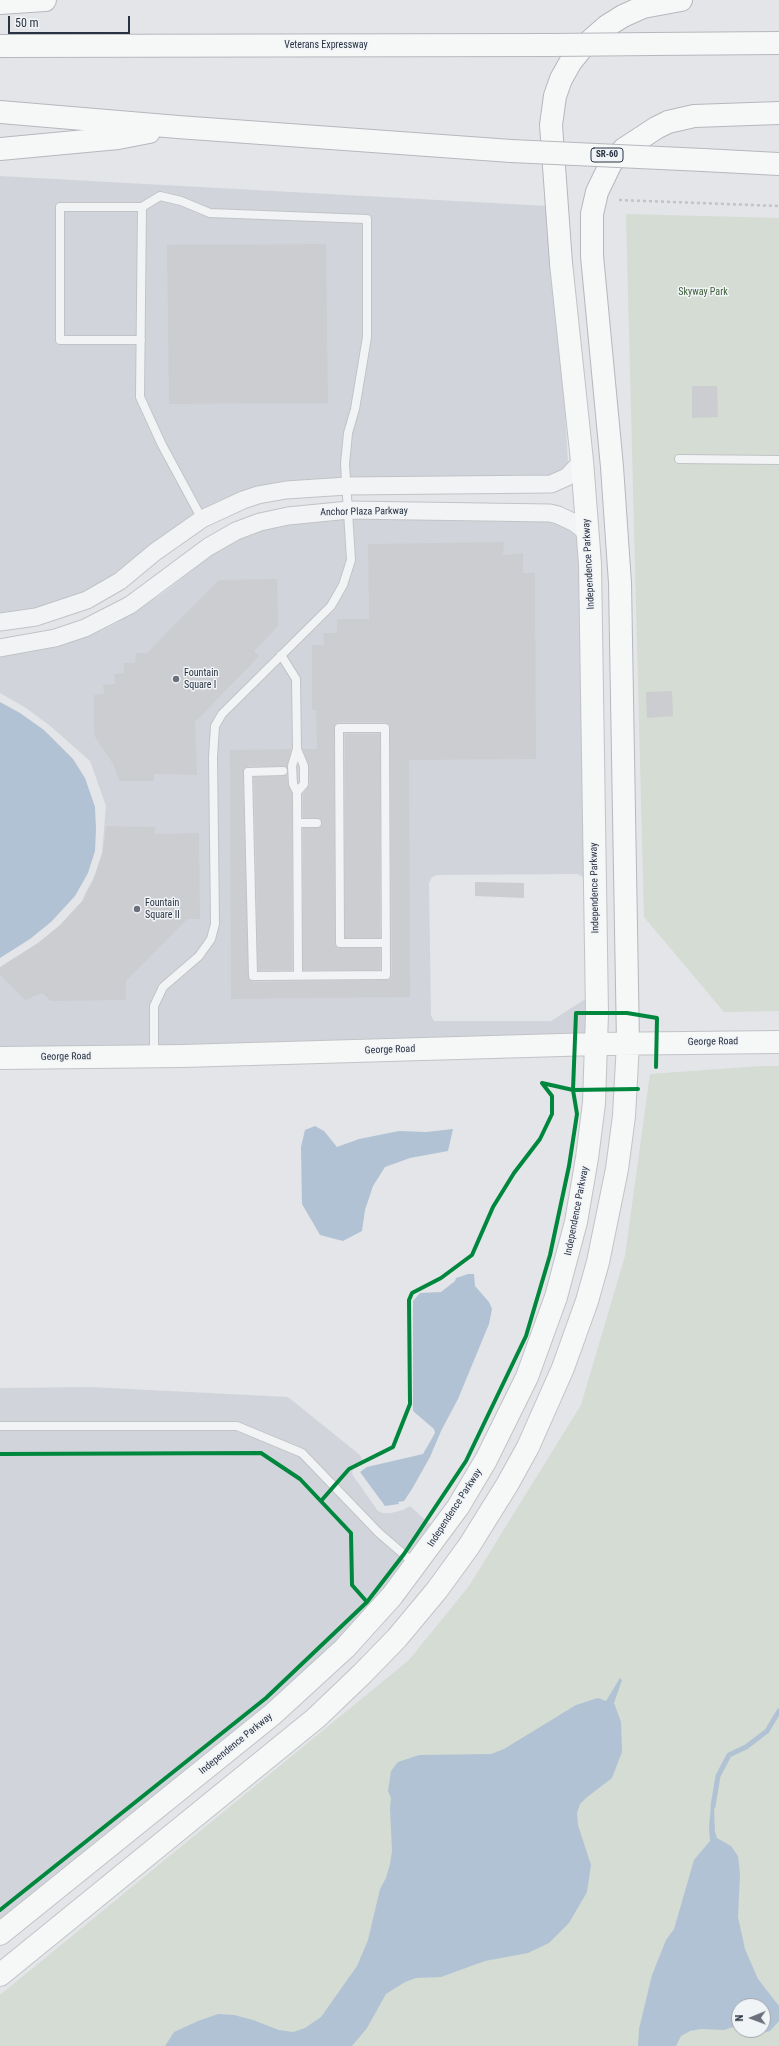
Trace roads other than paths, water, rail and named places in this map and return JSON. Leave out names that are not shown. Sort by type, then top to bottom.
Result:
[{"type":"main road","points":[[0,3],[45,0]]},
{"type":"main road","name":"Independence Parkway","points":[[0,1934],[290,1699],[367,1625],[417,1566],[458,1507],[502,1431],[527,1377],[554,1303],[570,1248],[582,1191],[594,1104],[596,1044],[593,694],[588,534],[582,461],[561,263],[551,125],[555,96],[561,79],[582,48],[607,26],[623,16],[643,7],[681,0]]},
{"type":"main road","name":"Veterans Expressway","points":[[0,46],[779,43]]},
{"type":"main road","points":[[0,112],[178,127]]},
{"type":"main road","points":[[0,1975],[316,1718],[398,1638],[437,1590],[469,1546],[507,1485],[528,1447],[563,1368],[587,1301],[604,1236],[617,1169],[624,1116],[628,1043],[620,583],[612,467],[592,256],[592,214],[601,182],[611,163],[624,149],[656,128],[668,122],[694,116],[779,113]]},
{"type":"main road","points":[[0,148],[118,138],[178,127]]},
{"type":"main road","name":"SR-60","points":[[178,127],[511,151],[779,164]]},
{"type":"main road","name":"George Road","points":[[0,1058],[154,1056],[628,1043],[779,1042]]},
{"type":"street","points":[[0,622],[36,618],[87,600],[120,581],[155,552],[202,519],[243,500],[258,495],[286,490],[347,486],[551,484],[567,477],[582,461]]},
{"type":"street","name":"Anchor Plaza Parkway","points":[[0,648],[55,638],[86,628],[111,616],[155,588],[208,547],[236,531],[260,522],[288,516],[349,510],[550,513],[575,523],[588,534]]},
{"type":"lane","points":[[141,340],[60,340],[60,207],[142,207],[160,196],[181,201],[210,213],[367,220],[367,337],[355,409],[348,433],[345,464],[351,560],[343,585],[331,606],[222,714],[215,726],[215,924],[210,939],[199,956],[163,987],[154,1006],[154,1056]]},
{"type":"lane","points":[[142,207],[140,397],[162,445],[202,519]]},
{"type":"lane","points":[[679,458],[779,460]]},
{"type":"lane","points":[[281,655],[296,679],[297,749],[292,766],[293,784],[297,792],[298,975]]},
{"type":"lane","points":[[284,771],[248,772],[253,976],[386,974],[386,943],[385,728],[339,728],[340,943],[386,943]]},
{"type":"lane","points":[[297,823],[317,823]]},
{"type":"lane","points":[[0,1426],[237,1426],[302,1453],[379,1533],[417,1566]]},
{"type":"water","points":[[0,702],[20,713],[44,730],[73,759],[85,778],[95,807],[96,829],[95,851],[88,873],[75,896],[51,922],[30,939],[0,958]]},
{"type":"water","points":[[315,1126],[324,1131],[337,1147],[359,1139],[399,1131],[426,1132],[453,1129],[448,1151],[410,1158],[385,1167],[373,1186],[365,1210],[362,1231],[343,1241],[320,1235],[302,1204],[301,1147],[305,1130]]},
{"type":"water","points":[[468,1274],[474,1274],[475,1286],[489,1302],[492,1309],[489,1324],[458,1399],[441,1431],[430,1457],[412,1489],[404,1501],[398,1502],[399,1504],[385,1506],[360,1472],[367,1467],[423,1454],[435,1433],[434,1429],[413,1411],[413,1301],[420,1293],[441,1292],[455,1281],[456,1278]]},
{"type":"water","points":[[620,1678],[622,1680],[614,1703],[621,1722],[622,1752],[612,1778],[580,1804],[577,1813],[578,1825],[591,1865],[587,1892],[569,1923],[549,1943],[528,1953],[485,1961],[441,1977],[416,1978],[405,1982],[386,1994],[367,2028],[352,2046],[165,2046],[174,2032],[218,2014],[234,2015],[253,2020],[279,2030],[293,2032],[305,2028],[321,2017],[357,1966],[368,1940],[380,1889],[386,1878],[390,1864],[392,1851],[391,1798],[388,1791],[391,1771],[398,1762],[419,1755],[491,1754],[504,1749],[576,1705],[598,1698],[606,1701]]},
{"type":"water","points":[[711,1805],[714,1806],[715,1832],[717,1838],[731,1846],[738,1856],[740,1874],[738,1917],[745,1949],[758,1979],[779,2006],[779,2021],[771,2030],[771,1998],[731,1998],[731,2028],[724,2030],[701,2029],[690,2031],[681,2036],[676,2046],[638,2046],[639,2029],[652,1975],[666,1940],[674,1929],[694,1860],[710,1841],[709,1827]]},
{"type":"waterway","points":[[713,1806],[718,1776],[729,1755],[746,1747],[767,1731],[779,1711]]},
{"type":"place","name":"Fountain Square I","points":[[176,679]]},
{"type":"place","name":"Fountain Square II","points":[[137,909]]},
{"type":"park label","name":"Skyway Park","points":[[703,292]]}]
